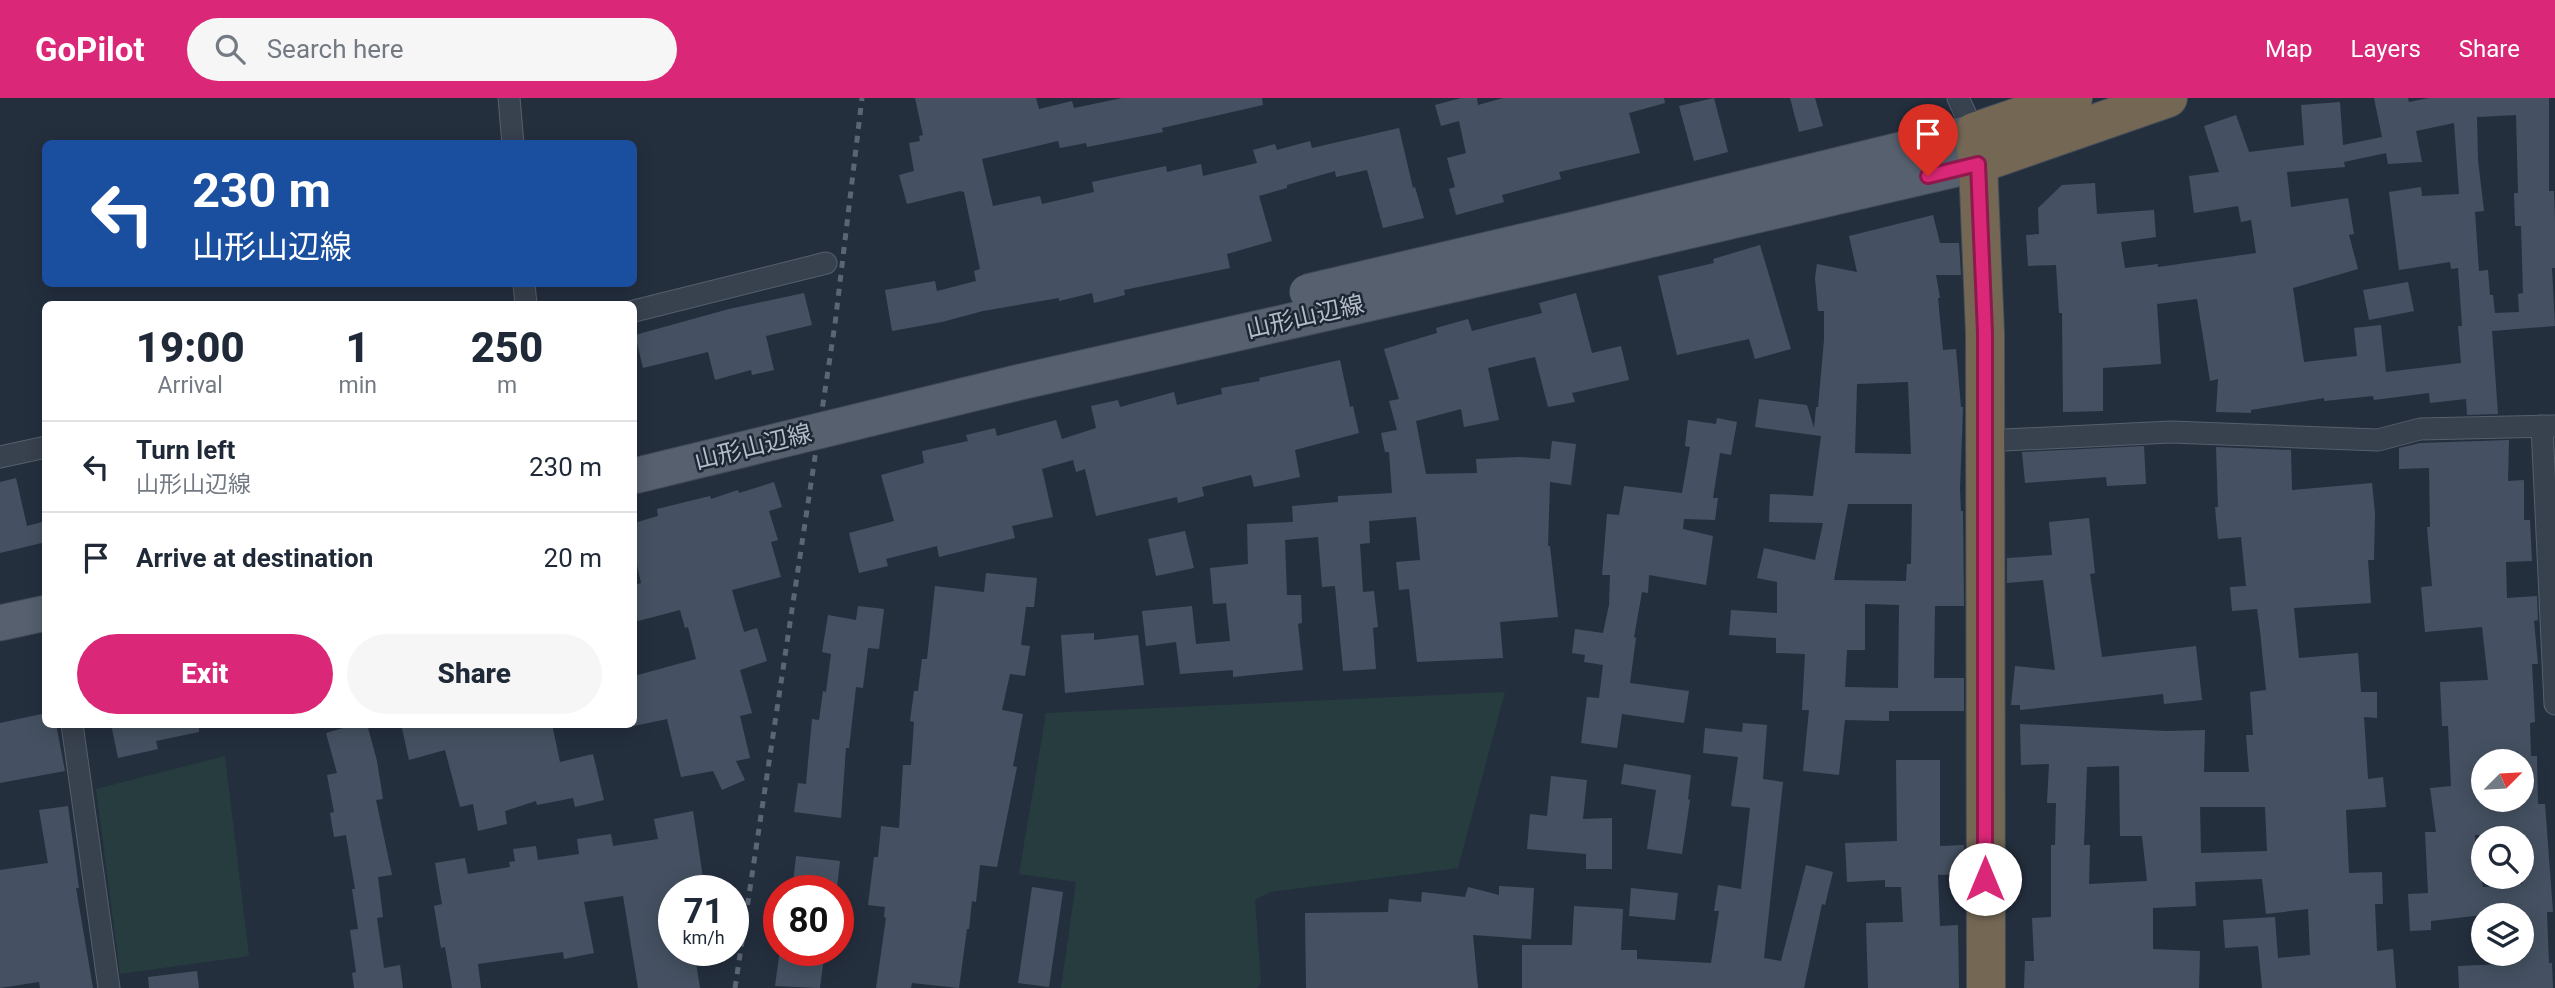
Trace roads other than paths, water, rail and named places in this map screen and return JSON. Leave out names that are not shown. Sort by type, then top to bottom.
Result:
[{"type":"highway","points":[[1976,148],[2073,98]]},
{"type":"highway","points":[[1976,148],[2168,98]]},
{"type":"highway","points":[[1976,148],[1985,333],[1986,988]]},
{"type":"main road","name":"山形山辺線","points":[[637,475],[1976,148]]},
{"type":"main road","name":"山形山辺線","points":[[637,452],[1591,240]]},
{"type":"main road","points":[[0,601],[42,591]]},
{"type":"main road","points":[[0,623],[42,613]]},
{"type":"street","points":[[509,98],[513,140]]},
{"type":"street","points":[[1958,98],[1976,148]]},
{"type":"street","points":[[637,310],[826,262]]},
{"type":"street","points":[[1984,441],[2171,432],[2378,440],[2420,429],[2548,426],[2555,704]]},
{"type":"street","points":[[0,457],[42,448]]},
{"type":"street","points":[[73,728],[109,988]]},
{"type":"railway","points":[[735,988],[835,324],[862,98]]}]
